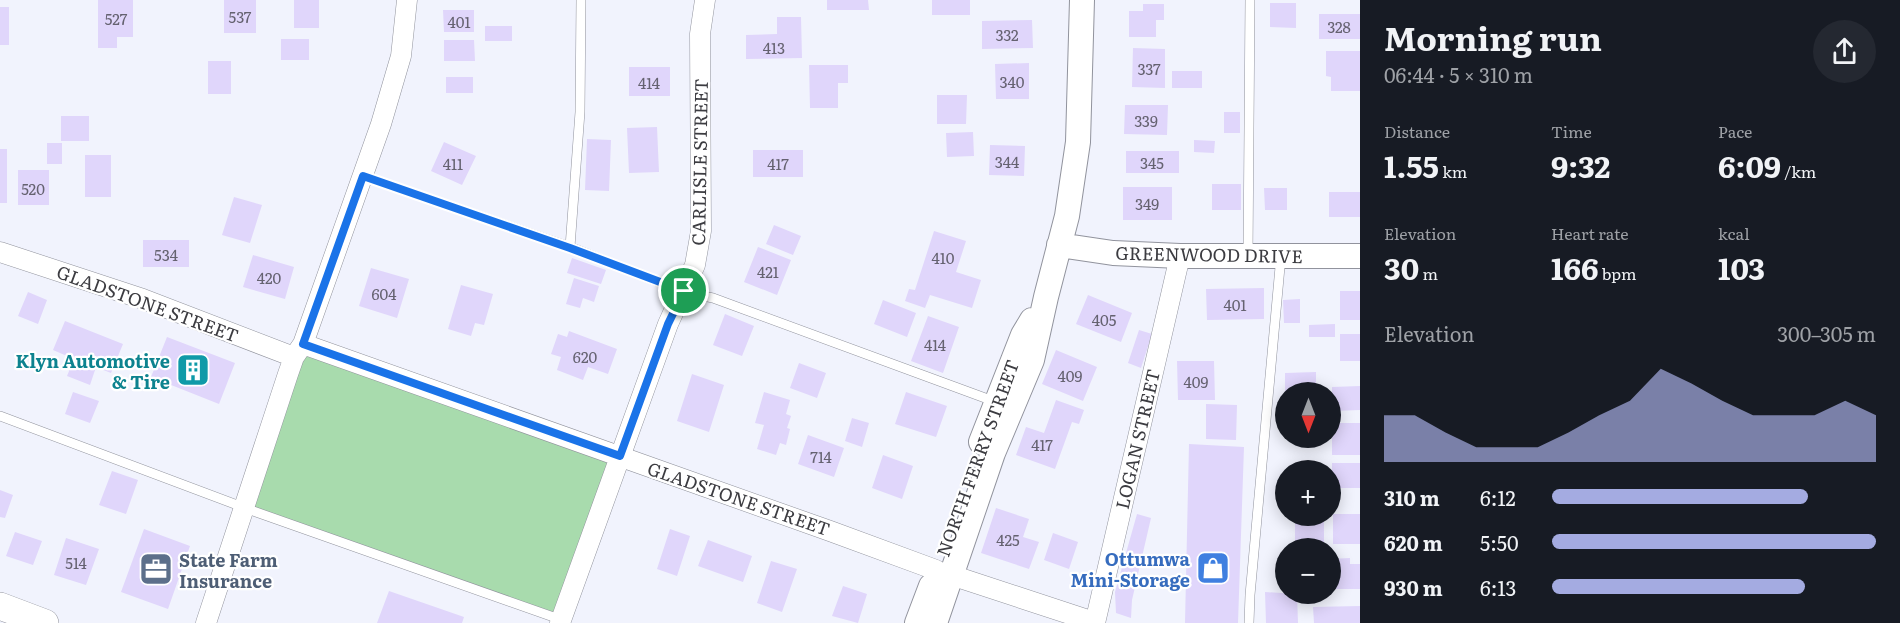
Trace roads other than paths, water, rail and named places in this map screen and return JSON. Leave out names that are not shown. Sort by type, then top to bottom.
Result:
[{"type":"main road","points":[[0,606],[45,623]]},
{"type":"street","points":[[206,623],[298,351],[363,176],[401,56],[407,0]]},
{"type":"street","name":"CARLISLE STREET","points":[[563,622],[668,324],[695,265],[701,231],[700,34],[705,0]]},
{"type":"street","name":"NORTH FERRY STREET","points":[[917,623],[944,573],[1032,360],[1067,216],[1078,142],[1082,0]]},
{"type":"street","name":"GREENWOOD DRIVE","points":[[1059,245],[1113,253],[1180,256],[1360,256]]},
{"type":"street","name":"GLADSTONE STREET","points":[[0,252],[620,456],[944,573],[1094,622]]},
{"type":"street","name":"LOGAN STREET","points":[[1094,622],[1180,256]]},
{"type":"street","name":"NORTH FERRY STREET","points":[[935,623],[944,573],[996,402],[1023,335],[1046,297]]},
{"type":"lane","points":[[570,248],[580,112],[581,0]]},
{"type":"lane","points":[[1248,256],[1250,0]]},
{"type":"lane","points":[[363,176],[570,248],[684,291],[713,298],[996,402]]},
{"type":"lane","points":[[1249,623],[1281,256]]},
{"type":"lane","points":[[0,416],[563,622]]},
{"type":"place","name":"Klyn Automotive & Tire","points":[[193,370]]},
{"type":"place","name":"Ottumwa Mini-Storage","points":[[1213,568]]},
{"type":"place","name":"State Farm Insurance","points":[[156,569]]}]
